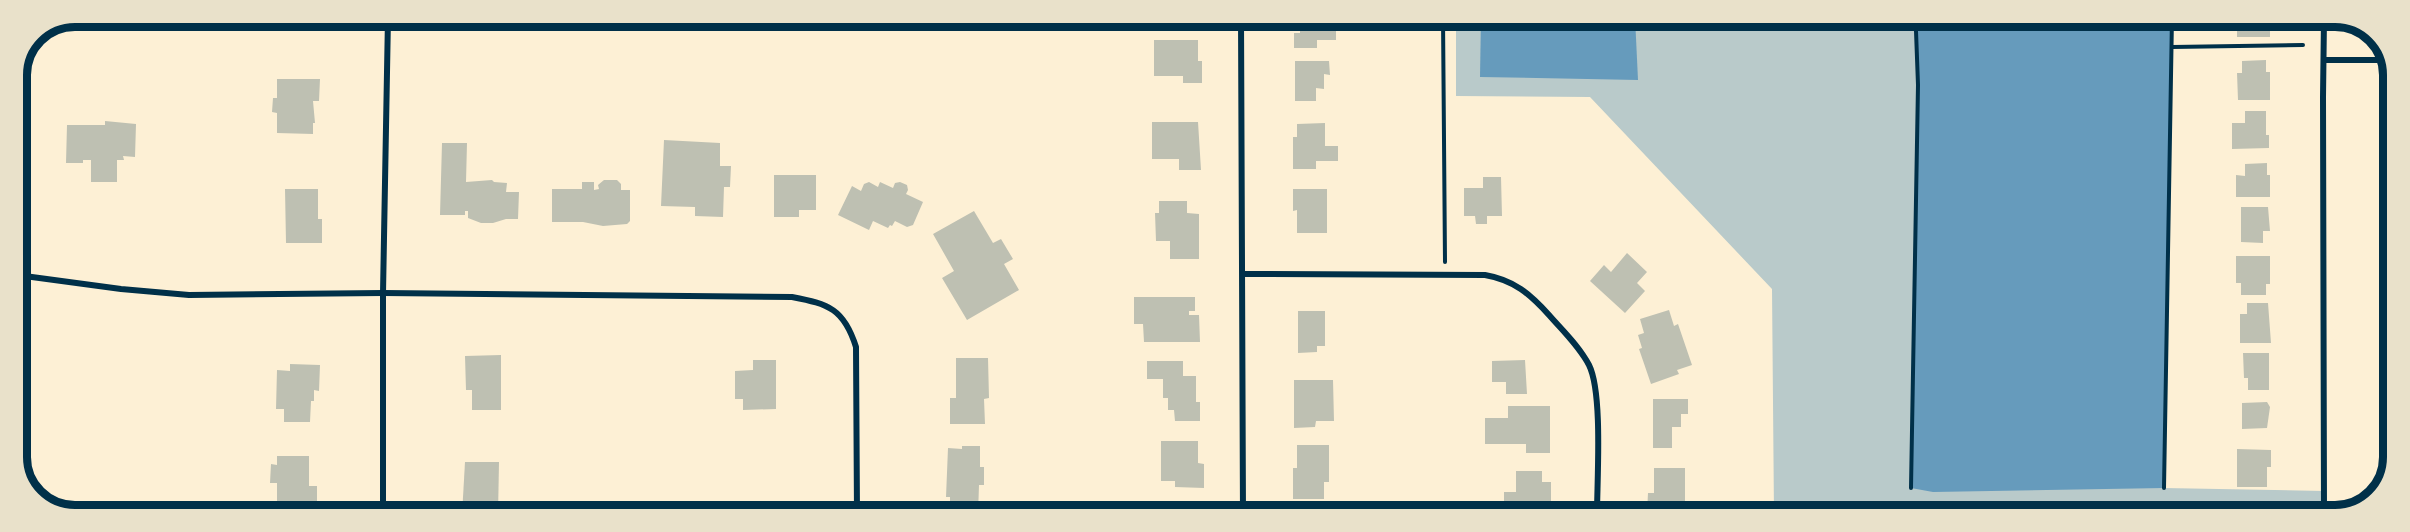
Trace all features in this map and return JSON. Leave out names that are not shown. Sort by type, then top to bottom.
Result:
[{"type":"street","points":[[383,505],[383,292],[388,27]]},
{"type":"street","points":[[1241,27],[1243,505]]},
{"type":"street","points":[[2324,505],[2325,27]]},
{"type":"street","points":[[2324,60],[2380,60]]},
{"type":"street","points":[[1243,274],[1485,275],[1514,284],[1529,294],[1580,350],[1590,367],[1595,385],[1597,505]]},
{"type":"street","points":[[27,276],[121,289],[189,294],[383,292],[792,297],[815,301],[836,310],[850,326],[856,347],[857,505]]},
{"type":"path","points":[[1443,27],[1445,275]]},
{"type":"path","points":[[1911,488],[1918,85],[1915,27]]},
{"type":"path","points":[[2164,488],[2172,27]]},
{"type":"path","points":[[2172,47],[2303,45]]},
{"type":"shaded area","points":[[1456,27],[1916,27],[2164,488],[2324,491],[2324,505],[1774,505],[1772,289],[1590,97],[1456,96]]},
{"type":"water","points":[[1481,27],[1635,27],[1638,80],[1480,77]]},
{"type":"water","points":[[1915,27],[2172,27],[2164,488],[1933,492],[1911,488],[1918,85]]},
{"type":"building","points":[[1300,27],[1336,27],[1336,40],[1317,40],[1317,48],[1294,48],[1294,33],[1300,33]]},
{"type":"building","points":[[2237,27],[2270,27],[2270,37],[2237,37]]},
{"type":"building","points":[[1154,40],[1198,40],[1198,61],[1202,61],[1202,83],[1183,83],[1183,76],[1154,76]]},
{"type":"building","points":[[2266,60],[2266,72],[2270,72],[2270,100],[2238,100],[2237,73],[2242,73],[2242,61]]},
{"type":"building","points":[[1295,61],[1329,61],[1330,75],[1324,74],[1324,89],[1316,88],[1316,101],[1295,101]]},
{"type":"building","points":[[277,79],[320,79],[319,101],[313,101],[315,123],[313,123],[313,134],[277,133],[277,113],[272,112],[273,98],[277,98]]},
{"type":"building","points":[[2380,103],[2383,103],[2382,148]]},
{"type":"building","points":[[2245,111],[2266,111],[2266,135],[2269,135],[2269,148],[2232,149],[2232,123],[2245,123]]},
{"type":"building","points":[[105,121],[136,124],[135,157],[123,156],[124,160],[117,160],[117,182],[91,182],[91,160],[83,160],[83,163],[66,163],[67,125],[105,125]]},
{"type":"building","points":[[1152,122],[1198,122],[1201,170],[1179,170],[1179,159],[1152,159]]},
{"type":"building","points":[[1325,123],[1325,146],[1338,146],[1338,161],[1316,161],[1316,169],[1293,169],[1293,137],[1297,137],[1297,124]]},
{"type":"building","points":[[664,140],[720,143],[720,166],[731,166],[730,187],[724,187],[723,217],[695,216],[695,207],[661,206]]},
{"type":"building","points":[[442,143],[467,143],[466,182],[492,180],[507,183],[506,192],[519,192],[518,219],[481,223],[468,218],[468,211],[465,211],[465,215],[440,215]]},
{"type":"building","points":[[2379,158],[2383,158],[2383,227],[2380,227]]},
{"type":"building","points":[[2267,163],[2267,175],[2270,175],[2270,197],[2236,197],[2236,175],[2245,176],[2245,164]]},
{"type":"building","points":[[774,175],[816,175],[816,210],[799,210],[799,217],[774,217]]},
{"type":"building","points":[[1483,177],[1501,177],[1502,216],[1487,216],[1487,224],[1476,224],[1475,216],[1464,216],[1464,188],[1483,188]]},
{"type":"building","points":[[604,180],[617,180],[621,184],[621,190],[630,190],[630,221],[627,224],[603,226],[583,222],[552,222],[552,189],[582,189],[582,182],[594,182],[594,190],[599,189],[598,185]]},
{"type":"building","points":[[869,182],[878,187],[880,182],[893,188],[895,183],[900,182],[907,185],[906,194],[923,202],[913,225],[907,227],[895,221],[888,228],[873,221],[869,230],[838,215],[852,186],[861,191],[864,184]]},
{"type":"building","points":[[285,189],[318,189],[318,219],[322,219],[322,243],[286,243]]},
{"type":"building","points":[[1293,189],[1327,189],[1327,233],[1297,233],[1297,210],[1293,211]]},
{"type":"building","points":[[1159,201],[1187,201],[1187,213],[1199,214],[1199,259],[1170,259],[1170,241],[1156,241],[1155,213],[1159,213]]},
{"type":"building","points":[[2241,207],[2268,207],[2270,231],[2263,231],[2263,243],[2241,242]]},
{"type":"building","points":[[974,211],[993,243],[1001,239],[1013,259],[1004,264],[1019,290],[967,320],[942,278],[954,271],[933,234]]},
{"type":"building","points":[[2380,239],[2383,239],[2383,253],[2380,253]]},
{"type":"building","points":[[1627,253],[1647,272],[1637,283],[1645,291],[1625,313],[1590,281],[1604,265],[1611,272]]},
{"type":"building","points":[[2236,256],[2270,256],[2270,284],[2266,284],[2266,295],[2241,295],[2241,283],[2236,283]]},
{"type":"building","points":[[2380,277],[2383,277],[2383,291],[2380,291]]},
{"type":"building","points":[[1134,297],[1195,297],[1195,311],[1189,311],[1189,315],[1199,315],[1200,342],[1144,342],[1143,324],[1134,324]]},
{"type":"building","points":[[2247,303],[2268,303],[2271,343],[2240,343],[2240,314],[2247,314]]},
{"type":"building","points":[[1669,310],[1674,326],[1678,324],[1692,365],[1677,370],[1679,374],[1651,384],[1639,349],[1642,348],[1638,335],[1644,333],[1640,319]]},
{"type":"building","points":[[1298,311],[1325,311],[1325,346],[1317,346],[1317,352],[1298,353]]},
{"type":"building","points":[[2243,353],[2269,353],[2269,390],[2248,390],[2248,378],[2244,378]]},
{"type":"building","points":[[501,355],[501,410],[472,410],[472,390],[466,390],[465,356]]},
{"type":"building","points":[[956,358],[988,358],[989,398],[984,399],[985,424],[950,424],[950,398],[956,398]]},
{"type":"building","points":[[753,360],[776,360],[776,409],[743,410],[743,399],[735,399],[735,371],[753,370]]},
{"type":"building","points":[[1525,360],[1527,394],[1506,394],[1506,382],[1492,382],[1492,361]]},
{"type":"building","points":[[1147,361],[1183,361],[1183,376],[1196,376],[1196,402],[1200,402],[1200,421],[1175,421],[1174,410],[1168,410],[1168,398],[1163,398],[1163,379],[1147,379]]},
{"type":"building","points":[[290,364],[320,365],[319,391],[314,390],[310,422],[284,422],[284,409],[276,409],[277,370],[290,371]]},
{"type":"building","points":[[2380,373],[2383,373],[2383,386],[2380,386]]},
{"type":"building","points":[[1294,380],[1333,380],[1334,421],[1316,421],[1315,427],[1294,428]]},
{"type":"building","points":[[1653,399],[1688,399],[1688,414],[1681,414],[1681,427],[1672,427],[1672,448],[1653,448]]},
{"type":"building","points":[[2267,402],[2270,407],[2267,428],[2242,429],[2242,403]]},
{"type":"building","points":[[1508,406],[1550,406],[1550,453],[1526,453],[1526,444],[1485,444],[1485,418],[1508,418]]},
{"type":"building","points":[[2380,410],[2383,410],[2383,424],[2380,424]]},
{"type":"building","points":[[1161,441],[1198,441],[1198,463],[1204,464],[1204,488],[1175,487],[1175,481],[1161,481]]},
{"type":"building","points":[[1297,445],[1329,445],[1329,482],[1324,482],[1324,499],[1293,499],[1293,468],[1297,468]]},
{"type":"building","points":[[2380,445],[2383,445],[2382,467],[2380,472]]},
{"type":"building","points":[[962,446],[980,446],[980,467],[984,467],[984,485],[979,485],[978,505],[950,505],[950,497],[946,497],[948,448],[962,449]]},
{"type":"building","points":[[2237,449],[2271,450],[2271,467],[2267,467],[2267,487],[2237,487]]},
{"type":"building","points":[[277,456],[309,456],[309,486],[317,486],[317,505],[277,505],[277,483],[270,483],[271,464],[277,465]]},
{"type":"building","points":[[465,462],[499,462],[498,505],[463,505]]},
{"type":"building","points":[[1654,468],[1685,468],[1685,505],[1647,505],[1648,493],[1654,493]]},
{"type":"building","points":[[1516,471],[1542,471],[1542,482],[1551,482],[1551,505],[1504,505],[1504,492],[1516,492]]}]
